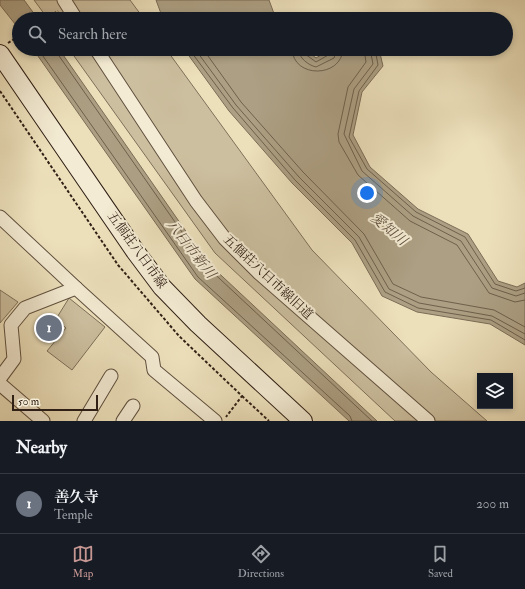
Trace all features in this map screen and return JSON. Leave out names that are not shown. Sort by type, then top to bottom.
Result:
[{"type":"main road","name":"五個荘八日市線","points":[[0,54],[135,251],[162,287],[198,324],[303,421]]},
{"type":"street","points":[[64,0],[72,12]]},
{"type":"street","name":"五個荘八日市線旧道","points":[[101,56],[196,201],[225,239],[258,272],[428,421]]},
{"type":"street","points":[[0,216],[152,357],[154,370],[215,421]]},
{"type":"street","points":[[0,378],[14,359],[11,325],[25,308],[76,288]]},
{"type":"street","points":[[84,421],[111,376]]},
{"type":"street","points":[[0,384],[43,421]]},
{"type":"street","points":[[123,421],[133,406]]},
{"type":"path","points":[[242,396],[269,421]]},
{"type":"shaded area","points":[[34,0],[130,0],[139,12],[43,12]]},
{"type":"shaded area","points":[[74,56],[171,56],[312,250],[431,372],[487,421],[395,421],[215,253]]},
{"type":"shaded area","points":[[0,290],[18,302],[0,323]]},
{"type":"shaded area","points":[[69,298],[105,327],[72,370],[47,351],[66,328],[56,319]]},
{"type":"water","points":[[0,0],[24,0],[33,12],[12,12],[12,20],[0,5]]},
{"type":"water","points":[[156,0],[269,0],[273,12],[160,12]]},
{"type":"water","name":"八日市新川","points":[[38,56],[64,56],[208,263],[377,421],[349,421],[195,279]]},
{"type":"water","name":"愛知川","points":[[189,56],[314,56],[316,58],[319,56],[381,56],[383,66],[362,92],[353,135],[370,167],[418,209],[468,234],[498,281],[517,287],[525,283],[525,345],[490,324],[417,312],[382,296],[352,243],[292,183],[229,111]]},
{"type":"place","name":"善久寺","points":[[49,328]]}]
